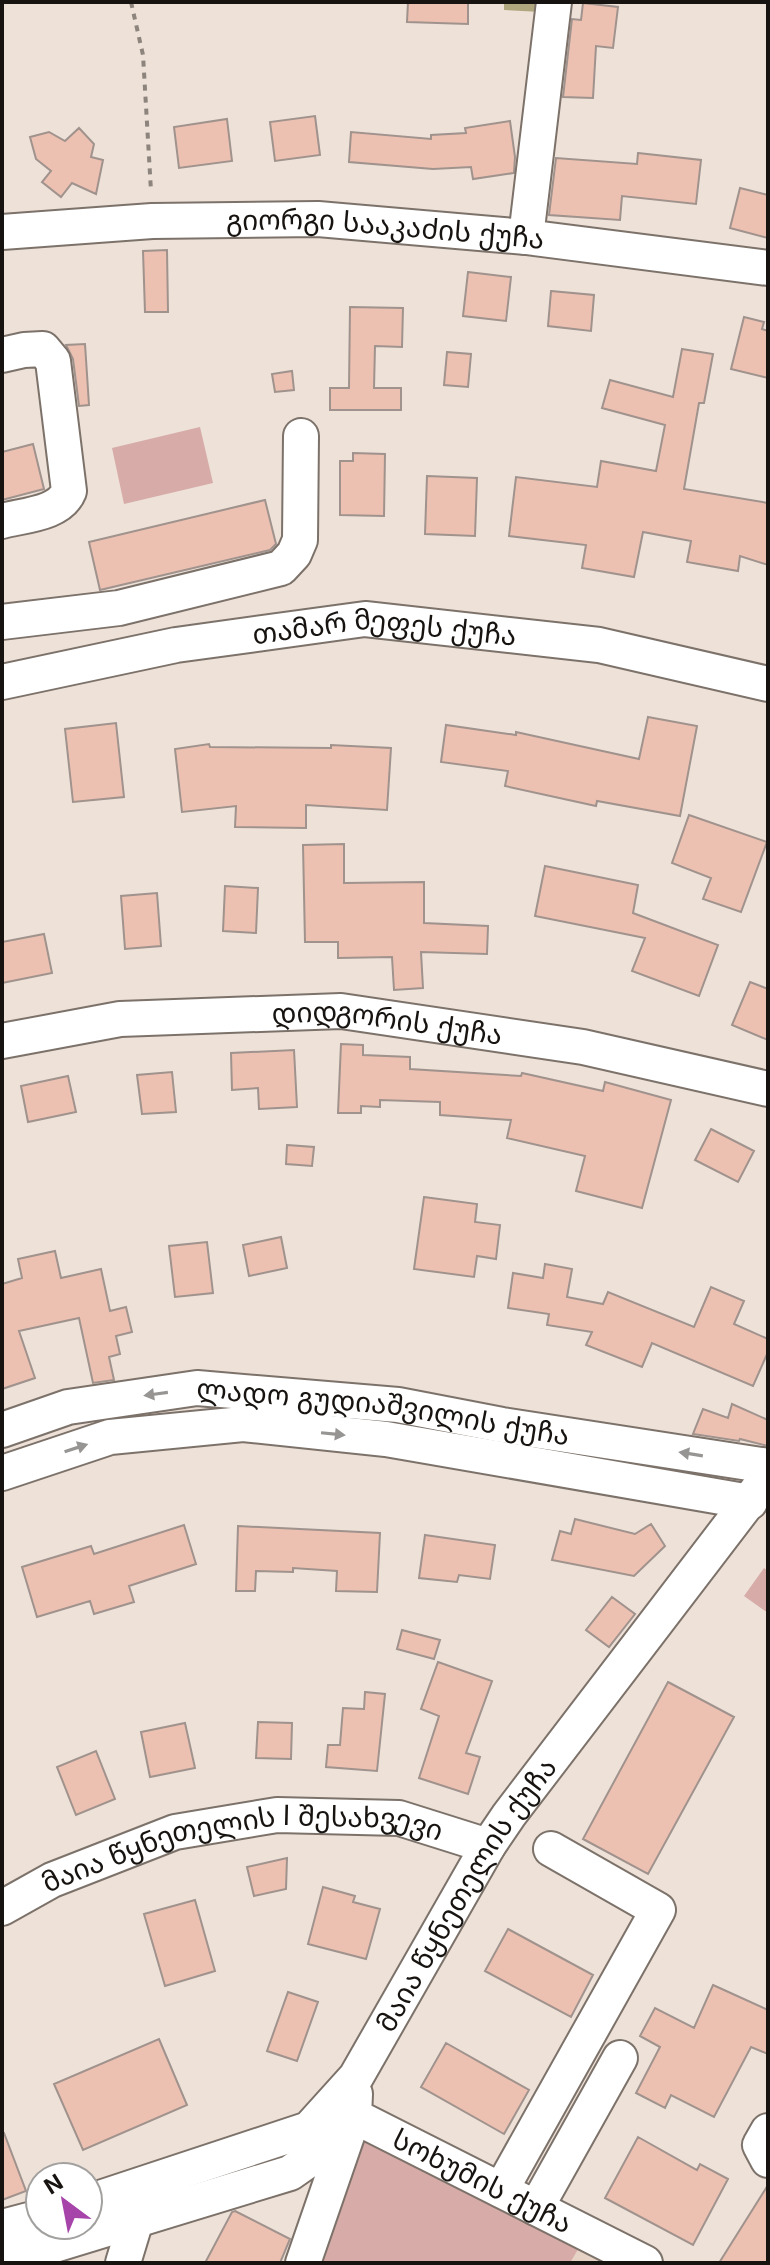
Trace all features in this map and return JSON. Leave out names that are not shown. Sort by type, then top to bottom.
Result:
[{"type":"street","points":[[526,237],[554,2]]},
{"type":"street","name":"გიორგი სააკაძის ქუჩა","points":[[2,232],[152,221],[318,219],[526,237],[768,268]]},
{"type":"street","points":[[2,355],[43,349],[53,361],[69,491],[65,501],[57,506],[2,521]]},
{"type":"street","points":[[2,622],[119,608],[281,568],[294,554],[300,540],[301,436]]},
{"type":"street","name":"თამარ მეფეს ქუჩა","points":[[2,680],[176,645],[365,619],[599,645],[768,684]]},
{"type":"street","name":"დიდგორის ქუჩა","points":[[2,1041],[120,1019],[341,1011],[583,1047],[768,1089]]},
{"type":"street","name":"ლადო გუდიაშვილის ქუჩა","points":[[2,1430],[68,1407],[197,1388],[398,1405],[502,1425],[768,1466]]},
{"type":"street","name":"ლადო გუდიაშვილის ქუჩა","points":[[2,1473],[110,1437],[243,1424],[386,1439],[585,1474],[759,1489]]},
{"type":"street","points":[[495,1458],[502,1425]]},
{"type":"street","points":[[585,1474],[590,1439]]},
{"type":"street","name":"მაია წყნეთელის ქუჩა","points":[[104,2197],[309,2129],[356,2077],[488,1846],[509,1815],[759,1489]]},
{"type":"street","name":"მაია წყნეთელის I შესახვევი","points":[[2,1908],[52,1880],[175,1832],[277,1815],[399,1818],[488,1846]]},
{"type":"street","points":[[501,2190],[658,1910],[551,1849]]},
{"type":"street","points":[[536,2208],[620,2058]]},
{"type":"street","points":[[303,2263],[354,2116],[356,2077]]},
{"type":"street","points":[[2,2261],[290,2173],[320,2152],[354,2116]]},
{"type":"street","name":"სოხუმის ქუჩა","points":[[354,2116],[645,2263]]},
{"type":"street","points":[[768,2131],[760,2145],[768,2160]]},
{"type":"street","points":[[123,2263],[136,2220]]},
{"type":"street","points":[[2,2227],[24,2221]]},
{"type":"path","points":[[131,2],[143,55],[152,221]]},
{"type":"shaded area","points":[[504,2],[541,2],[541,12],[504,10]]},
{"type":"shaded area","points":[[200,427],[213,483],[124,504],[112,448]]},
{"type":"shaded area","points":[[764,1568],[768,1571],[768,1613],[744,1596]]},
{"type":"shaded area","points":[[365,2137],[580,2246],[570,2263],[319,2263]]},
{"type":"shaded area","points":[[580,2246],[610,2263],[570,2263]]},
{"type":"building","points":[[408,2],[468,2],[468,24],[407,22]]},
{"type":"building","points":[[583,3],[618,7],[613,48],[596,46],[593,98],[563,97],[572,19],[581,20]]},
{"type":"building","points":[[315,116],[320,155],[275,161],[270,122]]},
{"type":"building","points":[[227,119],[232,161],[179,168],[174,127]]},
{"type":"building","points":[[510,121],[514,173],[473,179],[471,167],[433,169],[349,162],[351,132],[431,139],[431,135],[466,133],[465,128]]},
{"type":"building","points":[[79,128],[94,144],[91,157],[103,160],[96,194],[72,183],[61,197],[42,182],[51,171],[36,159],[30,137],[49,132],[65,141]]},
{"type":"building","points":[[638,153],[701,160],[696,204],[622,196],[620,220],[549,215],[556,158],[637,164]]},
{"type":"building","points":[[740,188],[768,195],[768,238],[730,228]]},
{"type":"building","points":[[167,250],[168,312],[145,312],[143,251]]},
{"type":"building","points":[[468,272],[511,277],[506,321],[463,316]]},
{"type":"building","points":[[551,291],[594,295],[591,331],[548,326]]},
{"type":"building","points":[[350,307],[403,308],[402,347],[375,346],[374,388],[401,388],[401,410],[330,410],[330,388],[349,388]]},
{"type":"building","points":[[744,317],[764,322],[762,329],[768,331],[768,378],[731,369]]},
{"type":"building","points":[[85,344],[89,405],[79,406],[73,359],[66,345]]},
{"type":"building","points":[[682,349],[713,354],[704,403],[699,403],[684,489],[768,503],[768,565],[740,556],[738,571],[687,562],[691,541],[643,532],[634,577],[582,568],[586,545],[509,536],[516,477],[597,487],[601,461],[656,471],[665,425],[602,408],[610,380],[673,397]]},
{"type":"building","points":[[447,352],[471,354],[468,387],[444,385]]},
{"type":"building","points":[[292,371],[294,390],[275,392],[272,374]]},
{"type":"building","points":[[33,444],[44,489],[2,500],[2,452]]},
{"type":"building","points":[[353,453],[385,454],[384,516],[340,515],[340,461],[353,461]]},
{"type":"building","points":[[427,476],[477,478],[475,536],[425,534]]},
{"type":"building","points":[[265,500],[276,544],[270,550],[100,590],[89,542]]},
{"type":"building","points":[[648,717],[697,726],[680,816],[597,801],[596,806],[505,786],[508,771],[441,762],[446,725],[516,735],[516,732],[639,759]]},
{"type":"building","points":[[116,723],[124,797],[73,802],[65,729]]},
{"type":"building","points":[[209,744],[210,747],[331,748],[331,745],[391,748],[387,810],[306,805],[306,828],[235,827],[236,806],[182,812],[175,749]]},
{"type":"building","points":[[689,815],[767,842],[741,912],[703,899],[711,878],[672,863]]},
{"type":"building","points":[[344,844],[344,883],[424,882],[424,923],[488,926],[487,954],[421,952],[423,988],[394,990],[392,957],[338,958],[338,942],[305,942],[303,845]]},
{"type":"building","points":[[545,866],[638,885],[633,913],[718,945],[699,996],[632,971],[645,938],[535,916]]},
{"type":"building","points":[[225,886],[258,888],[256,933],[223,931]]},
{"type":"building","points":[[157,893],[161,946],[125,949],[121,896]]},
{"type":"building","points":[[44,934],[52,973],[2,983],[2,942]]},
{"type":"building","points":[[750,982],[768,989],[768,1040],[732,1025]]},
{"type":"building","points":[[341,1044],[363,1045],[363,1055],[410,1057],[410,1069],[521,1076],[522,1073],[603,1091],[605,1082],[671,1100],[642,1208],[576,1191],[585,1156],[507,1138],[511,1120],[440,1115],[440,1102],[380,1100],[380,1107],[361,1106],[361,1113],[338,1113]]},
{"type":"building","points":[[294,1050],[297,1107],[259,1109],[258,1088],[232,1090],[231,1053]]},
{"type":"building","points":[[172,1072],[176,1112],[142,1114],[137,1075]]},
{"type":"building","points":[[68,1076],[76,1112],[28,1122],[21,1086]]},
{"type":"building","points":[[711,1129],[754,1151],[738,1182],[695,1160]]},
{"type":"building","points":[[287,1145],[314,1147],[312,1166],[286,1164]]},
{"type":"building","points":[[424,1197],[477,1204],[475,1222],[500,1225],[496,1259],[477,1256],[474,1277],[414,1269]]},
{"type":"building","points":[[281,1237],[287,1268],[249,1276],[243,1245]]},
{"type":"building","points":[[207,1242],[213,1293],[175,1297],[169,1246]]},
{"type":"building","points":[[55,1251],[61,1278],[101,1269],[110,1311],[126,1307],[132,1332],[116,1336],[120,1354],[109,1357],[114,1380],[93,1383],[79,1318],[19,1331],[35,1378],[2,1389],[2,1284],[22,1278],[18,1259]]},
{"type":"building","points":[[545,1264],[572,1269],[567,1297],[603,1304],[608,1292],[694,1327],[711,1287],[744,1301],[734,1324],[768,1339],[768,1352],[753,1386],[652,1343],[642,1367],[586,1345],[592,1332],[547,1325],[549,1314],[508,1308],[513,1273],[543,1278]]},
{"type":"building","points":[[732,1404],[768,1420],[768,1446],[740,1439],[693,1434],[703,1409],[728,1418]]},
{"type":"building","points":[[575,1519],[635,1534],[651,1524],[665,1546],[634,1576],[552,1560],[560,1531],[571,1534]]},
{"type":"building","points":[[184,1525],[196,1564],[129,1586],[134,1602],[94,1614],[90,1601],[37,1617],[22,1567],[91,1546],[94,1554]]},
{"type":"building","points":[[238,1526],[380,1533],[377,1592],[336,1591],[337,1571],[293,1568],[293,1572],[256,1571],[255,1591],[236,1591]]},
{"type":"building","points":[[425,1535],[495,1545],[490,1579],[459,1575],[457,1582],[419,1578]]},
{"type":"building","points":[[612,1597],[635,1614],[609,1647],[586,1630]]},
{"type":"building","points":[[402,1630],[440,1640],[434,1659],[397,1649]]},
{"type":"building","points":[[438,1662],[492,1681],[466,1753],[480,1757],[468,1794],[419,1778],[439,1716],[421,1709]]},
{"type":"building","points":[[668,1682],[734,1717],[648,1874],[583,1839]]},
{"type":"building","points":[[365,1692],[385,1694],[377,1771],[326,1767],[328,1745],[340,1745],[343,1708],[364,1709]]},
{"type":"building","points":[[258,1722],[292,1723],[291,1759],[256,1758]]},
{"type":"building","points":[[185,1723],[195,1768],[150,1777],[141,1732]]},
{"type":"building","points":[[96,1751],[115,1799],[76,1815],[57,1767]]},
{"type":"building","points":[[287,1858],[286,1889],[254,1896],[247,1867]]},
{"type":"building","points":[[323,1887],[355,1896],[353,1902],[380,1909],[366,1959],[308,1944]]},
{"type":"building","points":[[195,1900],[215,1971],[165,1986],[144,1914]]},
{"type":"building","points":[[508,1929],[593,1975],[571,2017],[485,1971]]},
{"type":"building","points":[[713,1985],[768,2010],[768,2054],[751,2047],[714,2117],[671,2095],[665,2108],[636,2093],[660,2047],[640,2036],[655,2008],[694,2028]]},
{"type":"building","points":[[288,1992],[318,2002],[297,2061],[267,2051]]},
{"type":"building","points":[[159,2039],[187,2105],[83,2150],[54,2084]]},
{"type":"building","points":[[446,2043],[529,2090],[504,2134],[421,2087]]},
{"type":"building","points":[[2,2133],[4,2133],[24,2192],[2,2200]]},
{"type":"building","points":[[638,2137],[697,2170],[700,2164],[728,2179],[693,2245],[605,2198]]},
{"type":"building","points":[[768,2185],[768,2263],[719,2263]]},
{"type":"building","points":[[235,2211],[290,2239],[280,2263],[205,2263]]}]
